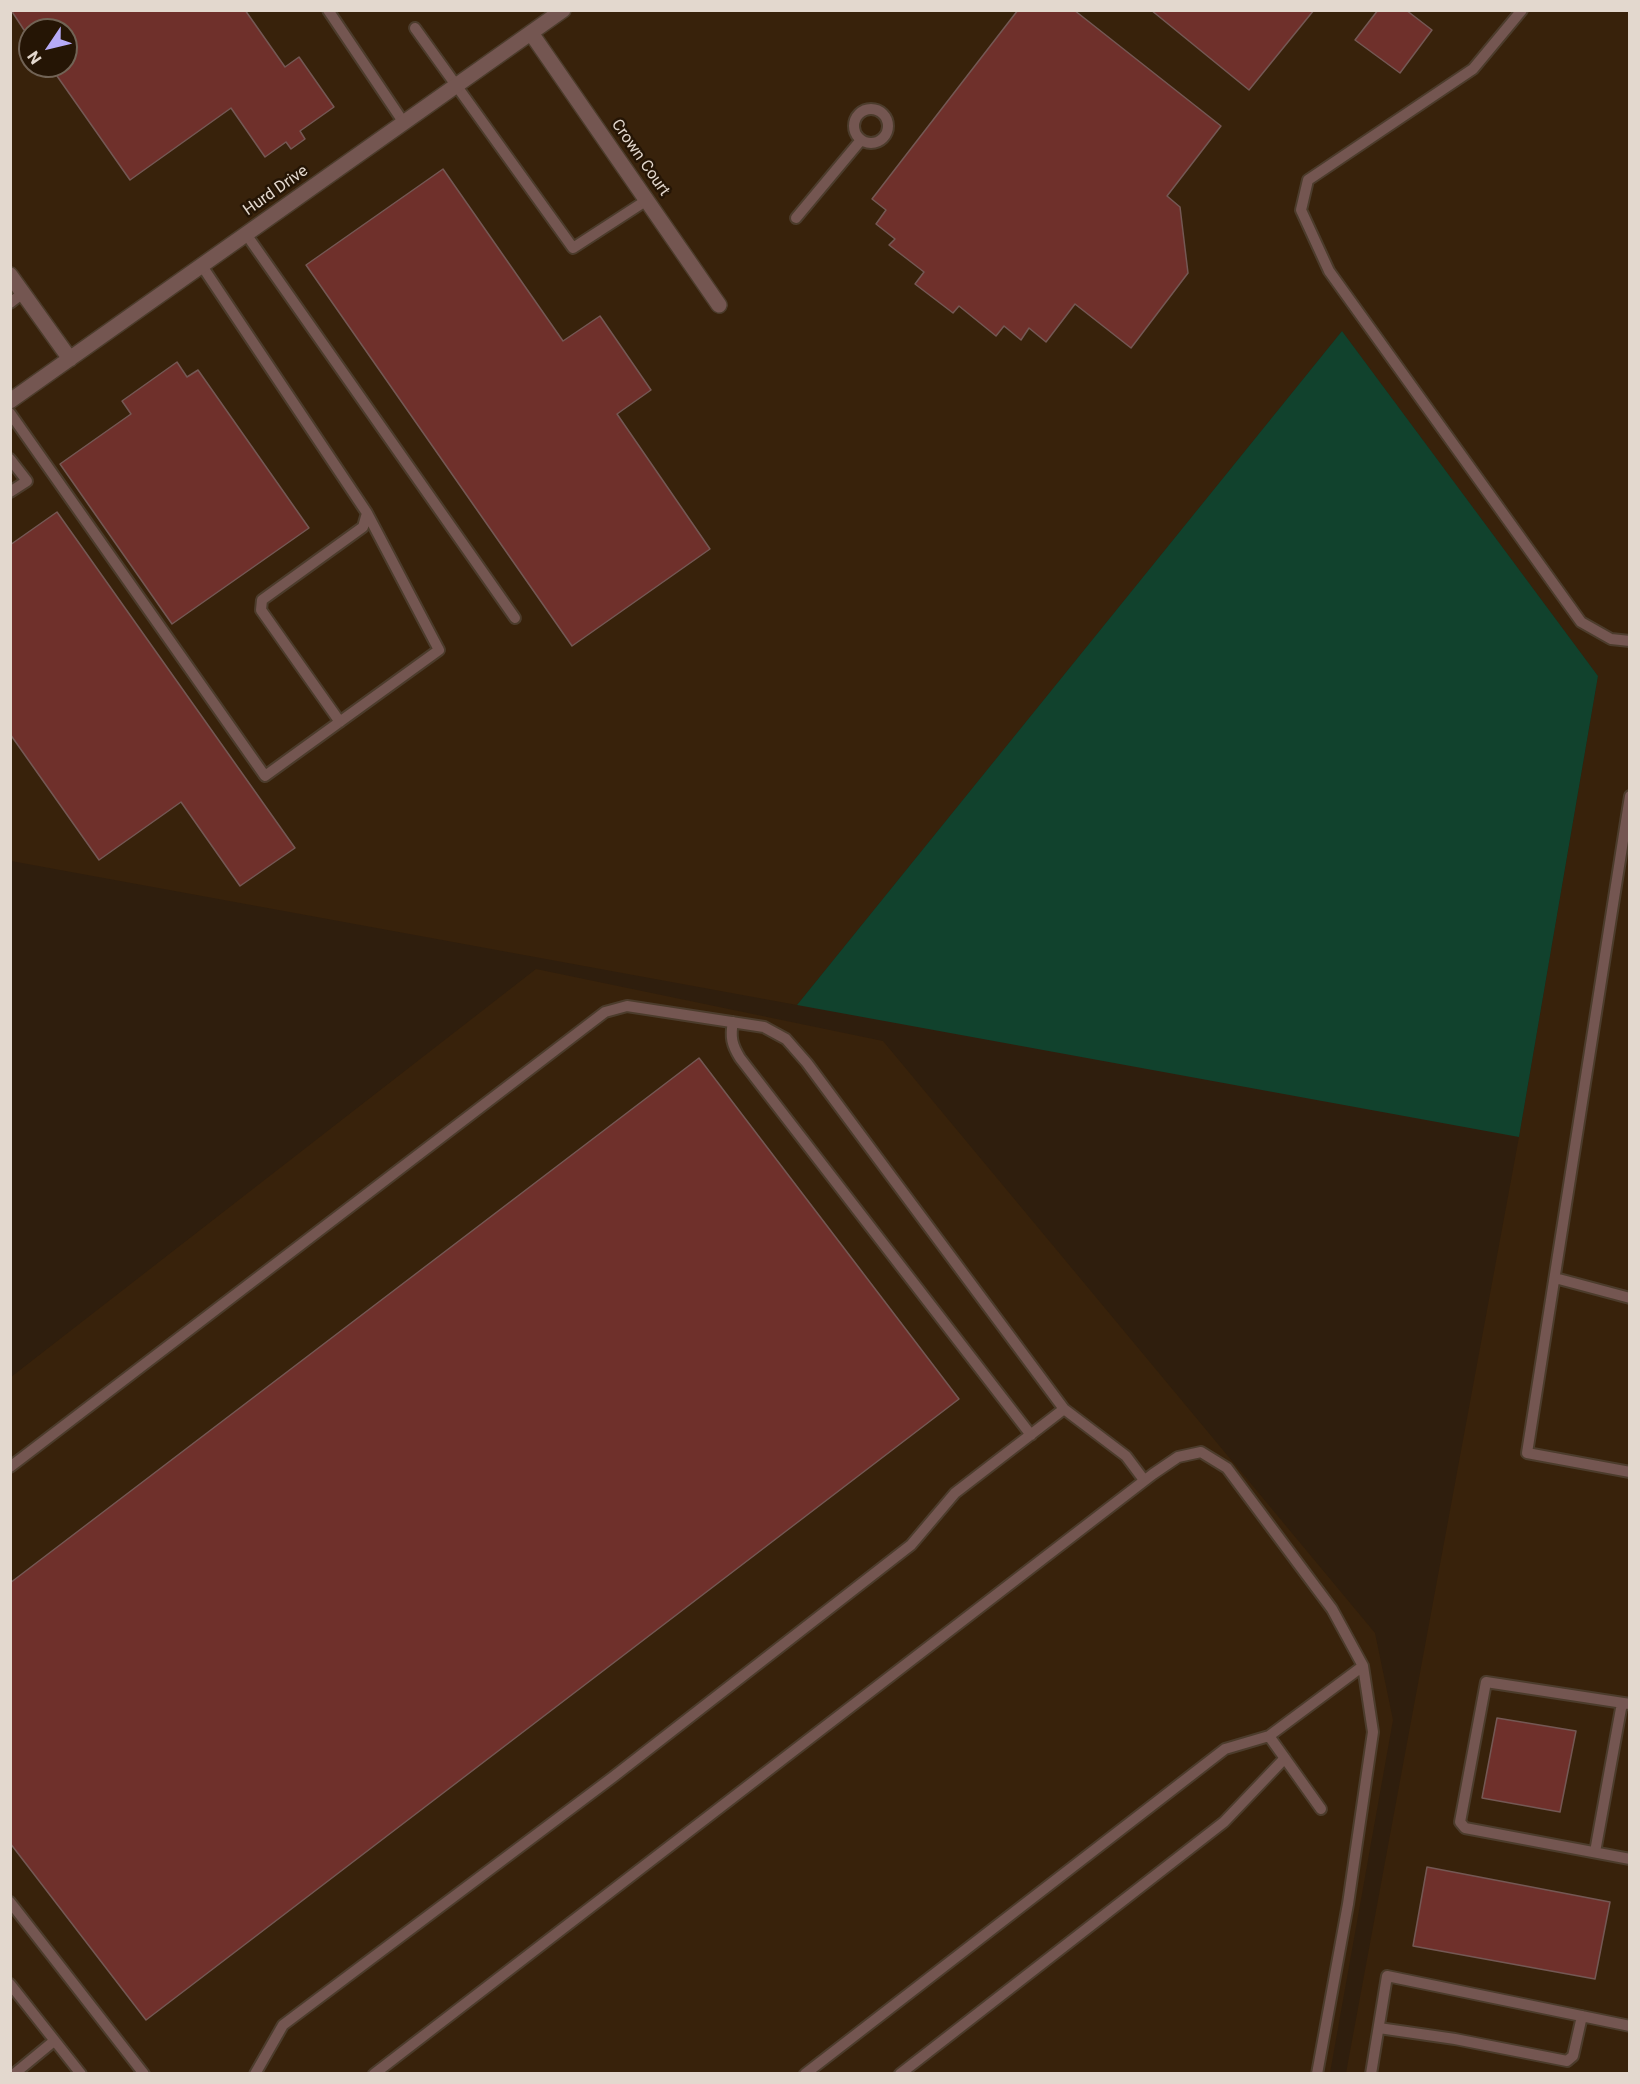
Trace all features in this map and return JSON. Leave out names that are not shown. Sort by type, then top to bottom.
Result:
[{"type":"street","name":"Hurd Drive","points":[[10,401],[563,10]]},
{"type":"street","name":"Crown Court","points":[[531,33],[718,305]]},
{"type":"street","points":[[10,275],[69,359]]},
{"type":"lane","points":[[328,10],[404,123]]},
{"type":"lane","points":[[1522,10],[1473,69],[1308,180],[1301,210],[1329,271],[1581,622],[1611,639],[1629,641]]},
{"type":"lane","points":[[415,28],[573,248],[647,200]]},
{"type":"lane","points":[[796,218],[861,140]]},
{"type":"lane","points":[[246,234],[516,618]]},
{"type":"lane","points":[[10,412],[265,776],[439,650],[367,513],[202,266]]},
{"type":"lane","points":[[10,303],[23,293]]},
{"type":"lane","points":[[10,459],[27,481],[10,492]]},
{"type":"lane","points":[[340,722],[261,610],[262,600],[363,527],[367,513]]},
{"type":"lane","points":[[1629,796],[1527,1454],[1629,1472]]},
{"type":"lane","points":[[10,1467],[605,1012],[627,1006],[764,1027],[786,1039],[807,1063],[1064,1409],[1126,1456],[1144,1480]]},
{"type":"lane","points":[[733,1022],[730,1036],[733,1047],[740,1058],[1030,1435]]},
{"type":"lane","points":[[1555,1278],[1629,1298]]},
{"type":"lane","points":[[255,2073],[284,2025],[613,1777],[902,1552],[955,1493],[1064,1409]]},
{"type":"lane","points":[[374,2073],[1144,1480],[1178,1458],[1201,1452],[1227,1468],[1332,1609],[1363,1666],[1373,1732],[1348,1904],[1317,2073]]},
{"type":"lane","points":[[805,2073],[1225,1749],[1269,1736],[1363,1666]]},
{"type":"lane","points":[[1595,1852],[1626,1704],[1491,1681],[1484,1686],[1461,1826],[1629,1859]]},
{"type":"lane","points":[[1269,1736],[1321,1809]]},
{"type":"lane","points":[[900,2073],[1224,1822],[1284,1758]]},
{"type":"lane","points":[[10,1902],[144,2073]]},
{"type":"lane","points":[[1371,2073],[1388,1976],[1629,2026]]},
{"type":"lane","points":[[10,1984],[81,2073]]},
{"type":"lane","points":[[1379,2028],[1455,2038],[1566,2061],[1573,2056],[1582,2016]]},
{"type":"lane","points":[[14,2073],[54,2041]]},
{"type":"shaded area","points":[[10,11],[1629,11],[1629,2073],[1346,2073],[1519,1137],[1598,676],[1342,331],[797,1005],[11,861]]},
{"type":"shaded area","points":[[536,969],[883,1041],[1375,1633],[1393,1720],[1330,2073],[11,2074],[11,1377]]},
{"type":"green space","points":[[1342,331],[1598,676],[1519,1137],[797,1005]]},
{"type":"building","points":[[11,10],[245,10],[285,67],[299,57],[334,107],[300,131],[305,139],[291,149],[286,142],[265,157],[231,108],[130,180],[58,78],[78,78],[78,18],[18,18],[18,21]]},
{"type":"building","points":[[1018,10],[1074,10],[1221,126],[1167,196],[1180,207],[1188,273],[1131,348],[1075,304],[1046,342],[1029,328],[1021,340],[1004,326],[996,336],[959,306],[953,313],[915,284],[924,272],[889,245],[895,239],[876,224],[886,210],[872,199]]},
{"type":"building","points":[[1151,10],[1314,10],[1249,90]]},
{"type":"building","points":[[1378,10],[1406,10],[1432,30],[1400,73],[1355,40]]},
{"type":"building","points":[[443,169],[563,341],[600,316],[651,390],[617,414],[710,549],[572,646],[306,265]]},
{"type":"building","points":[[177,362],[187,377],[198,370],[309,528],[172,624],[60,464],[131,414],[122,401]]},
{"type":"building","points":[[57,512],[295,848],[240,886],[181,802],[99,860],[10,734],[10,545]]},
{"type":"building","points":[[699,1058],[959,1399],[146,2020],[10,1843],[10,1583]]},
{"type":"building","points":[[1497,1718],[1576,1731],[1560,1812],[1482,1798]]},
{"type":"building","points":[[1427,1867],[1610,1902],[1595,1979],[1413,1946]]}]
